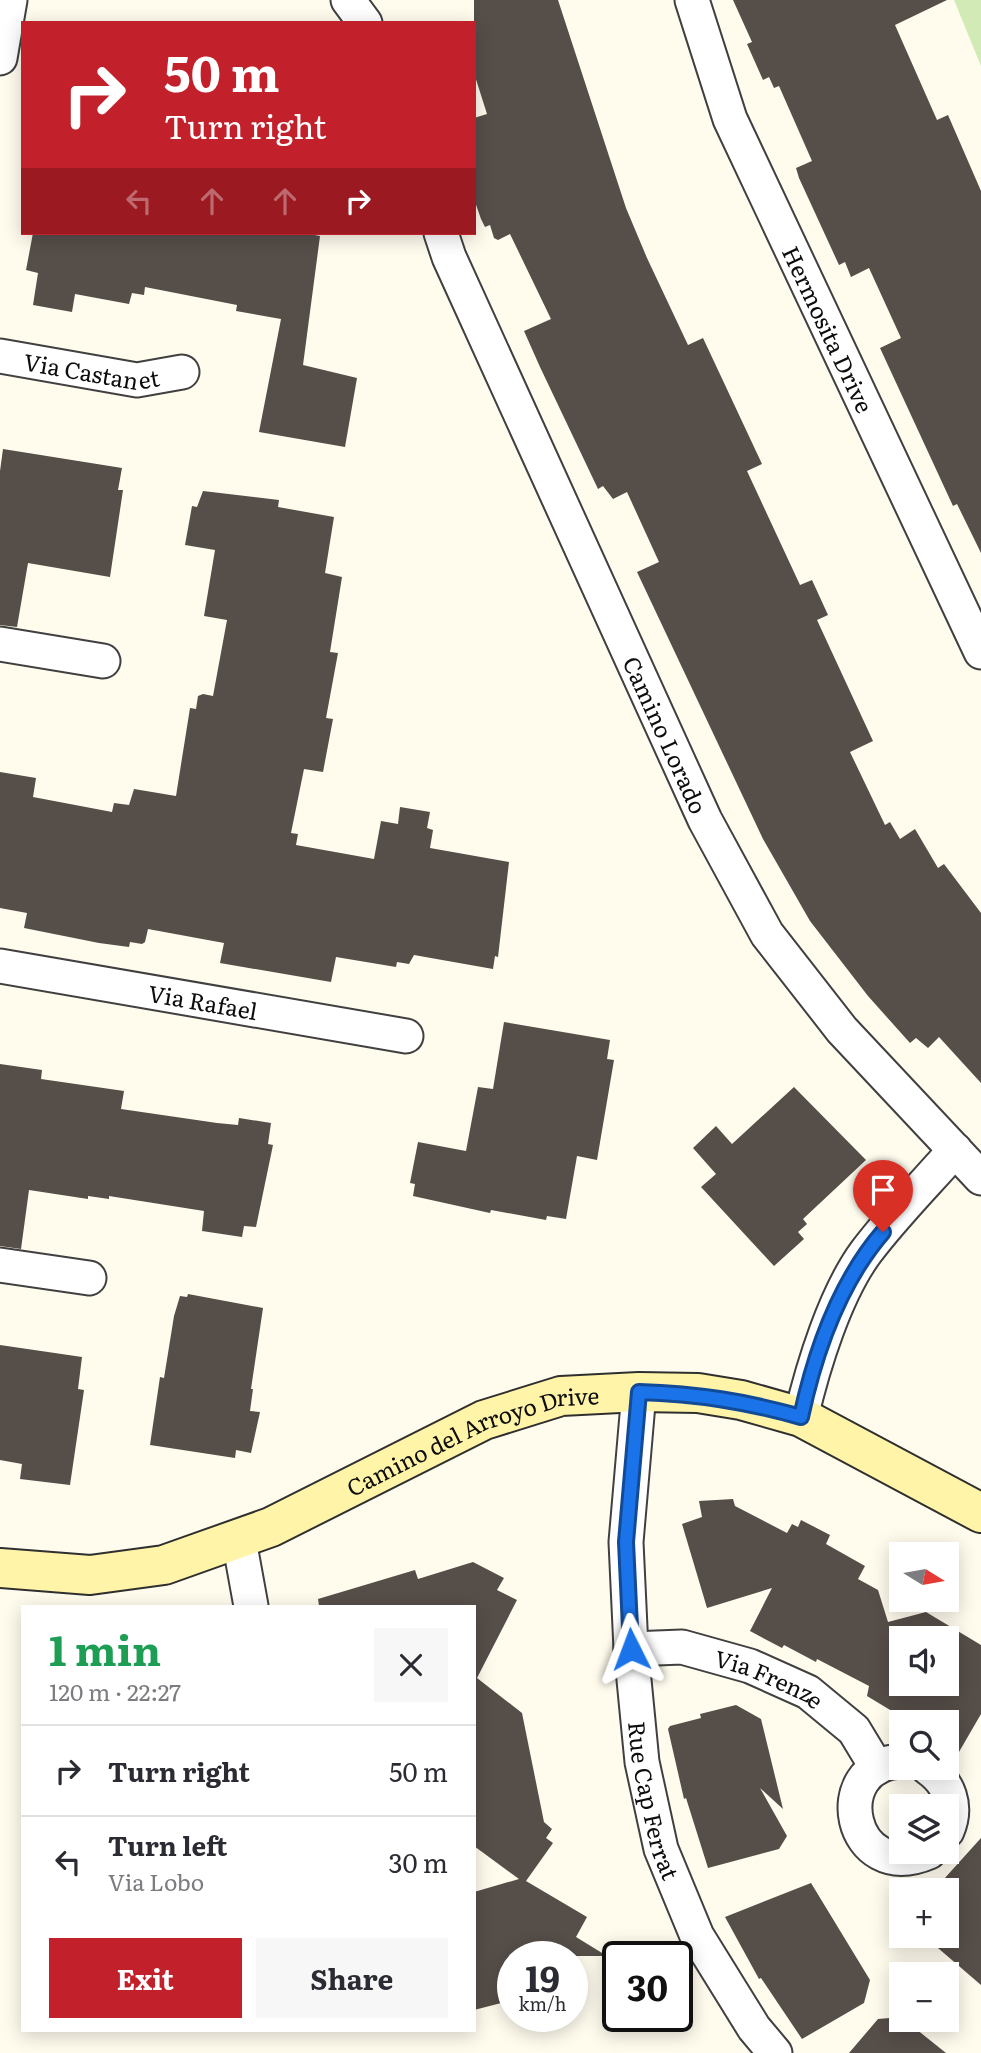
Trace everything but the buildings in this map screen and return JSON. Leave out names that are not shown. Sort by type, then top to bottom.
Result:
[{"type":"street","points":[[0,58],[10,0]]},
{"type":"street","points":[[348,0],[364,21]]},
{"type":"street","name":"Hermosita Drive","points":[[692,0],[730,119],[981,652]]},
{"type":"street","name":"Camino Lorado","points":[[442,235],[449,257],[700,807],[767,934],[842,1030],[981,1178]]},
{"type":"street","name":"Via Castanet","points":[[0,356],[137,380],[182,372]]},
{"type":"street","points":[[0,644],[103,661]]},
{"type":"street","name":"Via Rafael","points":[[0,966],[406,1036]]},
{"type":"street","points":[[801,1417],[810,1377],[833,1315],[865,1253],[955,1150]]},
{"type":"street","points":[[0,1265],[89,1278]]},
{"type":"street","name":"Camino del Arroyo Drive","points":[[0,1568],[90,1574],[164,1565],[239,1540],[484,1420],[561,1396],[639,1392],[709,1395],[801,1417],[981,1513]]},
{"type":"street","name":"Rue Cap Ferrat","points":[[639,1392],[626,1542],[631,1649],[642,1762],[661,1849],[697,1936],[754,2028],[775,2053]]},
{"type":"street","points":[[239,1540],[251,1605]]},
{"type":"street","name":"Via Frenze","points":[[631,1649],[682,1647],[750,1666],[808,1692],[854,1730],[889,1765],[858,1791],[855,1820],[860,1834],[881,1854],[889,1856]]},
{"type":"street","points":[[939,1780],[950,1794]]},
{"type":"green space","points":[[954,0],[981,0],[981,66]]},
{"type":"route","points":[[631,1649],[626,1542],[639,1392],[698,1394],[741,1400],[801,1417],[810,1377],[833,1315],[865,1253],[883,1232]]}]
